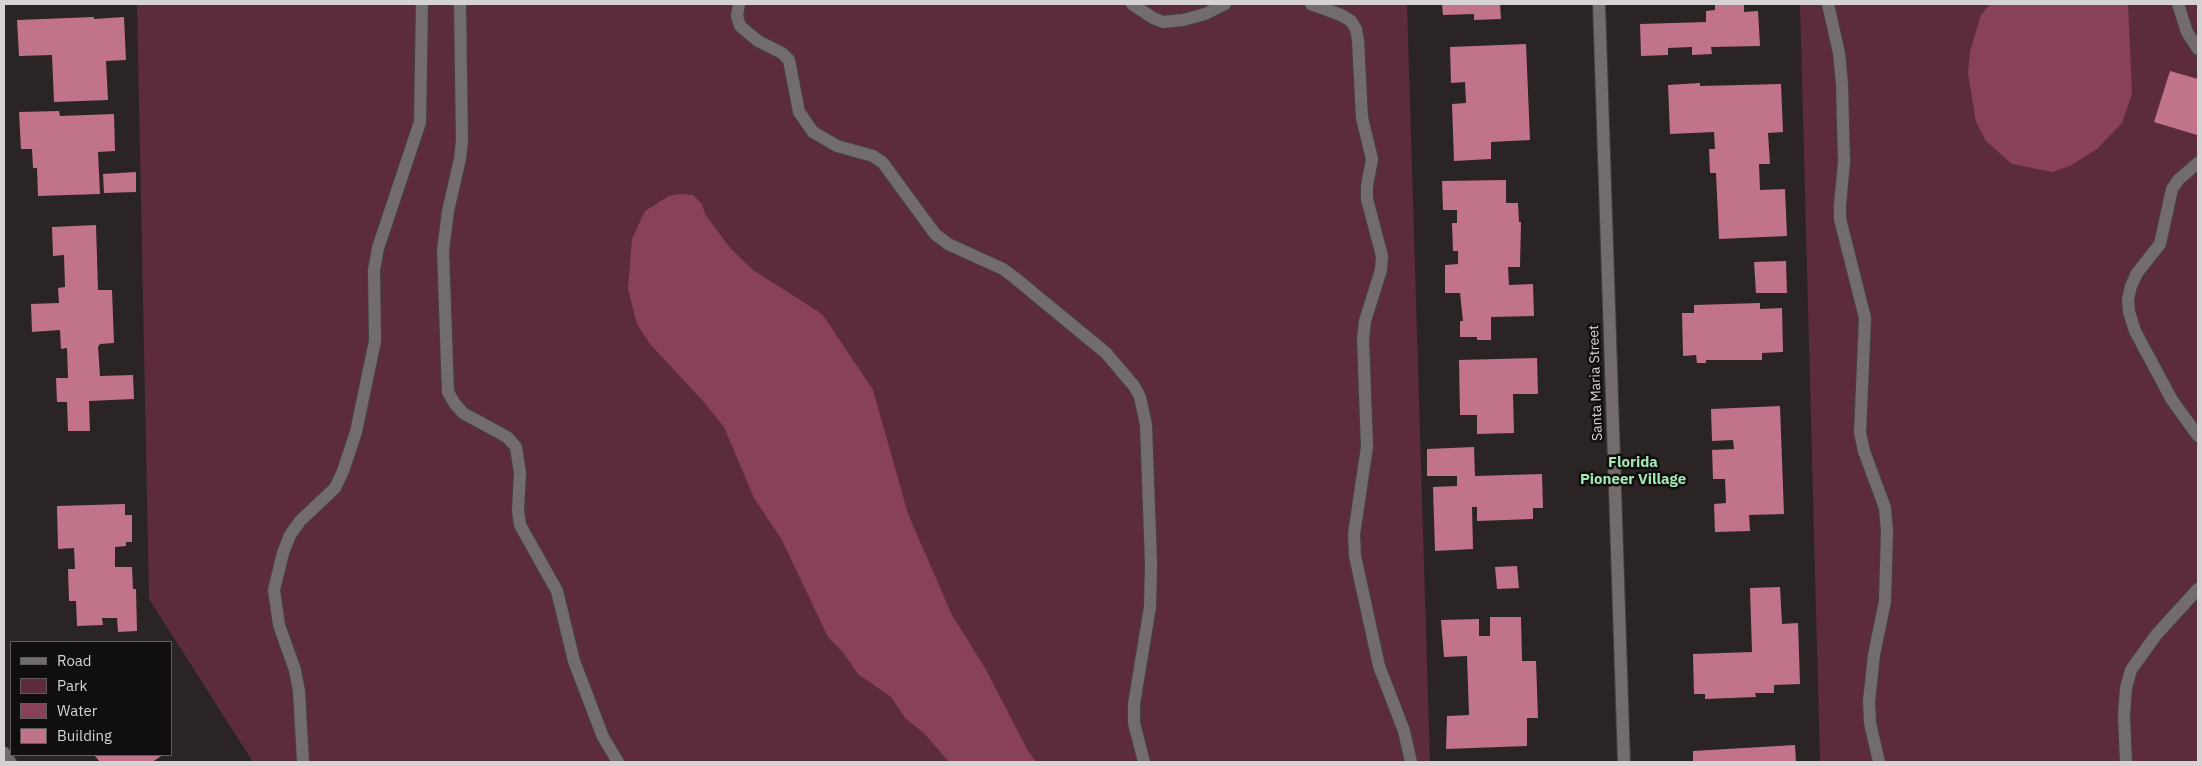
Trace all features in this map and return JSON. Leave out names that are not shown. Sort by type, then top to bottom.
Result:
[{"type":"street","points":[[304,762],[299,691],[295,670],[279,625],[274,590],[278,570],[290,535],[300,521],[335,488],[343,471],[356,432],[375,341],[374,270],[378,248],[420,122],[422,4]]},
{"type":"street","points":[[460,4],[462,141],[460,159],[448,211],[444,251],[448,392],[463,413],[507,437],[516,447],[520,466],[518,510],[520,525],[557,591],[574,661],[603,737],[618,762]]},
{"type":"street","points":[[740,4],[737,16],[740,26],[758,41],[782,53],[788,60],[798,112],[813,132],[837,146],[873,156],[883,163],[935,234],[948,244],[1003,269],[1016,278],[1092,341],[1122,370],[1140,396],[1146,425],[1151,563],[1150,607],[1134,704],[1134,723],[1144,762]]},
{"type":"street","points":[[1132,4],[1163,22],[1183,20],[1205,14],[1225,4]]},
{"type":"street","points":[[1311,4],[1341,15],[1351,21],[1356,29],[1358,40],[1362,118],[1372,159],[1366,186],[1367,199],[1382,256],[1381,270],[1364,321],[1366,447],[1354,534],[1355,556],[1378,666],[1404,731],[1410,762]]},
{"type":"street","name":"Santa Maria Street","points":[[1599,4],[1624,762]]},
{"type":"street","points":[[1828,4],[1839,53],[1842,84],[1844,162],[1840,219],[1855,270],[1865,318],[1860,433],[1864,451],[1885,508],[1887,531],[1885,601],[1874,656],[1869,700],[1870,723],[1879,762]]},
{"type":"street","points":[[2178,4],[2187,32],[2198,49]]},
{"type":"street","points":[[2198,163],[2172,189],[2160,244],[2137,273],[2128,299],[2129,312],[2135,331],[2172,400],[2198,436]]},
{"type":"street","points":[[2126,762],[2124,715],[2126,688],[2131,670],[2156,635],[2198,589]]},
{"type":"street","points":[[4,753],[9,762]]},
{"type":"green space","points":[[137,4],[1407,4],[1430,762],[253,762],[149,599]]},
{"type":"green space","points":[[1800,4],[2198,4],[2198,762],[1820,762]]},
{"type":"water","points":[[1990,4],[2128,4],[2132,94],[2122,123],[2097,149],[2070,166],[2052,172],[2012,164],[1986,141],[1976,122],[1968,73],[1970,51],[1981,15]]},
{"type":"water","points":[[679,194],[693,195],[702,204],[705,214],[730,248],[753,270],[822,314],[873,390],[908,514],[952,615],[985,668],[1027,749],[1036,762],[949,762],[924,733],[906,719],[891,697],[858,674],[843,652],[828,637],[782,540],[754,498],[724,427],[704,402],[650,344],[637,324],[628,289],[632,239],[645,211],[669,196]]},
{"type":"building","points":[[1442,4],[1500,4],[1501,19],[1474,20],[1474,14],[1443,15]]},
{"type":"building","points":[[1715,4],[1744,4],[1744,12],[1758,11],[1760,46],[1711,47],[1712,54],[1692,55],[1692,47],[1668,48],[1668,55],[1641,56],[1640,24],[1706,22],[1706,11],[1715,10]]},
{"type":"building","points":[[94,17],[94,19],[124,17],[126,60],[106,61],[108,100],[54,102],[52,55],[19,56],[17,20]]},
{"type":"building","points":[[1526,44],[1530,140],[1491,142],[1491,159],[1454,161],[1452,104],[1466,103],[1465,82],[1451,83],[1450,47]]},
{"type":"building","points":[[2170,71],[2198,79],[2197,135],[2154,122]]},
{"type":"building","points":[[1700,83],[1700,86],[1781,84],[1783,132],[1768,133],[1770,164],[1759,164],[1760,190],[1785,189],[1787,236],[1719,239],[1716,173],[1710,173],[1709,149],[1715,149],[1714,132],[1670,134],[1668,85]]},
{"type":"building","points":[[59,111],[60,116],[114,114],[115,151],[98,152],[100,194],[38,196],[37,168],[33,168],[32,149],[21,149],[19,112]]},
{"type":"building","points":[[136,172],[136,192],[104,193],[103,174]]},
{"type":"building","points":[[1506,180],[1506,203],[1518,203],[1519,222],[1521,222],[1520,267],[1508,267],[1509,285],[1533,284],[1534,316],[1491,317],[1491,340],[1477,340],[1477,337],[1460,337],[1460,321],[1463,321],[1460,293],[1445,293],[1445,265],[1458,264],[1458,251],[1453,251],[1452,223],[1457,223],[1457,210],[1443,210],[1442,181]]},
{"type":"building","points":[[96,225],[98,290],[112,290],[114,343],[100,344],[98,347],[100,376],[133,375],[134,399],[89,401],[90,431],[68,431],[67,402],[57,402],[56,378],[68,378],[67,348],[61,349],[60,330],[32,332],[31,304],[59,303],[58,288],[65,287],[64,255],[53,256],[52,227]]},
{"type":"building","points":[[1786,261],[1787,293],[1756,293],[1754,262]]},
{"type":"building","points":[[1760,303],[1760,309],[1782,308],[1783,352],[1762,353],[1762,360],[1706,360],[1706,363],[1697,363],[1696,355],[1683,356],[1682,313],[1694,313],[1694,305]]},
{"type":"building","points":[[1537,358],[1538,394],[1513,394],[1514,433],[1477,434],[1477,415],[1460,415],[1459,360]]},
{"type":"building","points":[[1780,406],[1784,514],[1749,515],[1750,531],[1715,532],[1714,504],[1726,503],[1725,479],[1713,479],[1712,450],[1734,449],[1733,440],[1712,441],[1711,409]]},
{"type":"building","points":[[1474,447],[1475,476],[1542,474],[1543,508],[1533,508],[1533,519],[1477,521],[1477,507],[1472,507],[1473,549],[1435,551],[1433,487],[1457,486],[1457,476],[1427,476],[1427,449]]},
{"type":"building","points":[[125,504],[125,515],[132,515],[132,542],[126,542],[126,546],[115,547],[115,567],[132,567],[133,589],[136,589],[137,631],[118,632],[117,618],[102,618],[103,625],[77,626],[76,601],[69,601],[68,569],[75,569],[74,548],[58,549],[57,506]]},
{"type":"building","points":[[1517,566],[1519,588],[1497,589],[1495,567]]},
{"type":"building","points":[[1780,587],[1782,624],[1798,623],[1800,684],[1774,685],[1774,693],[1755,693],[1756,697],[1705,699],[1705,694],[1694,694],[1693,654],[1752,652],[1750,588]]},
{"type":"building","points":[[1490,617],[1521,617],[1522,661],[1536,661],[1538,718],[1527,718],[1527,746],[1446,749],[1447,716],[1469,715],[1467,656],[1444,657],[1441,620],[1479,619],[1479,636],[1490,636]]},
{"type":"building","points":[[1795,745],[1796,762],[1693,762],[1693,751]]},
{"type":"building","points":[[95,756],[161,756],[152,762],[100,762]]},
{"type":"district","name":"Florida Pioneer Village","points":[[1633,472]]}]
